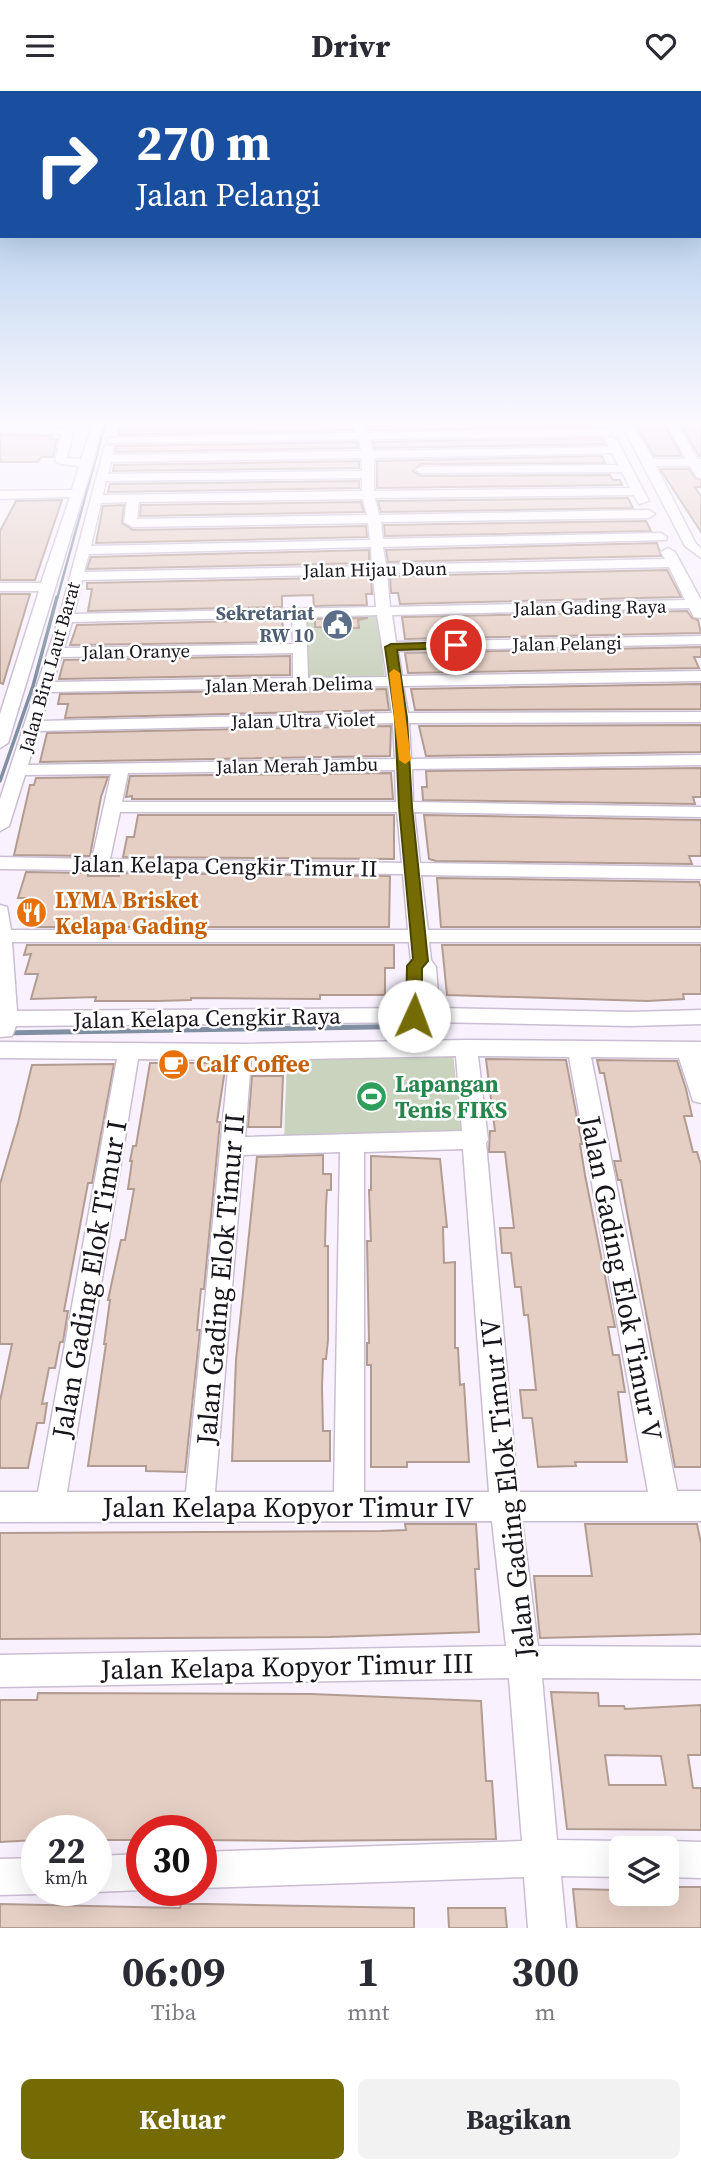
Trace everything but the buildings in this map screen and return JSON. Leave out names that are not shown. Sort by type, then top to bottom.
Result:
[{"type":"street","points":[[0,743],[15,686],[72,511]]},
{"type":"street","name":"Jalan Biru Laut Barat","points":[[0,826],[68,613],[93,511]]},
{"type":"street","points":[[132,511],[132,523],[649,514]]},
{"type":"street","points":[[372,511],[401,718],[405,807],[421,961],[426,967],[421,1015]]},
{"type":"street","points":[[647,511],[691,602]]},
{"type":"street","points":[[673,511],[691,546],[701,554]]},
{"type":"street","points":[[83,550],[661,537]]},
{"type":"street","name":"Jalan Hijau Daun","points":[[76,576],[674,563]]},
{"type":"street","points":[[0,587],[48,587]]},
{"type":"street","name":"Jalan Gading Raya","points":[[68,613],[691,602]]},
{"type":"street","name":"Jalan Gading Raya","points":[[184,611],[299,614],[384,607]]},
{"type":"street","points":[[299,614],[301,683]]},
{"type":"street","name":"Jalan Pelangi","points":[[391,647],[701,640]]},
{"type":"street","name":"Jalan Oranye","points":[[55,653],[301,648]]},
{"type":"street","name":"Jalan Merah Delima","points":[[46,687],[701,676]]},
{"type":"street","name":"Jalan Ultra Violet","points":[[32,726],[401,718],[701,717]]},
{"type":"street","name":"Jalan Merah Jambu","points":[[19,770],[701,760]]},
{"type":"street","points":[[100,864],[121,768]]},
{"type":"street","points":[[112,807],[405,807],[701,812]]},
{"type":"street","name":"Jalan Kelapa Cengkir Timur II","points":[[0,863],[701,873]]},
{"type":"street","points":[[0,912],[2,1034]]},
{"type":"street","points":[[2,936],[701,936]]},
{"type":"street","name":"Jalan Kelapa Cengkir Raya","points":[[2,1034],[421,1015],[630,1019],[701,1017]]},
{"type":"street","name":"Jalan Kelapa Cengkir Raya","points":[[2,1034],[129,1050],[694,1050]]},
{"type":"street","name":"Jalan Gading Elok Timur IV","points":[[466,1048],[476,1140],[505,1507],[524,1662],[547,1928]]},
{"type":"street","name":"Jalan Gading Elok Timur I","points":[[50,1508],[129,1050]]},
{"type":"street","name":"Jalan Gading Elok Timur V","points":[[579,1050],[665,1506]]},
{"type":"street","points":[[694,1050],[701,1095]]},
{"type":"street","name":"Jalan Gading Elok Timur II","points":[[199,1506],[240,1052]]},
{"type":"street","points":[[233,1146],[476,1140]]},
{"type":"street","points":[[349,1507],[352,1143]]},
{"type":"street","name":"Jalan Kelapa Kopyor Timur IV","points":[[0,1507],[701,1506]]},
{"type":"street","name":"Jalan Kelapa Kopyor Timur III","points":[[0,1671],[524,1662],[701,1663]]},
{"type":"street","points":[[217,1869],[541,1858],[609,1859]]},
{"type":"street","points":[[679,1859],[701,1860]]},
{"type":"street","points":[[0,1877],[21,1876]]},
{"type":"green space","points":[[378,615],[385,679],[306,680],[306,616]]},
{"type":"green space","name":"Lapangan Tenis FIKS","points":[[453,1053],[462,1137],[284,1140],[287,1056]]},
{"type":"waterway","points":[[57,599],[81,511]]},
{"type":"waterway","points":[[0,781],[33,686],[57,597]]},
{"type":"waterway","points":[[0,1033],[431,1026]]},
{"type":"slow traffic","points":[[394,673],[405,760]]},
{"type":"place","name":"Sekretariat RW 10","points":[[337,624]]},
{"type":"place","name":"LYMA Brisket Kelapa Gading","points":[[32,913]]},
{"type":"place","name":"Calf Coffee","points":[[173,1064]]},
{"type":"place","name":"Lapangan Tenis FIKS","points":[[372,1097]]},
{"type":"route","points":[[414,1016],[415,966],[421,961],[420,936],[405,807],[401,718],[391,647],[456,645]]}]
